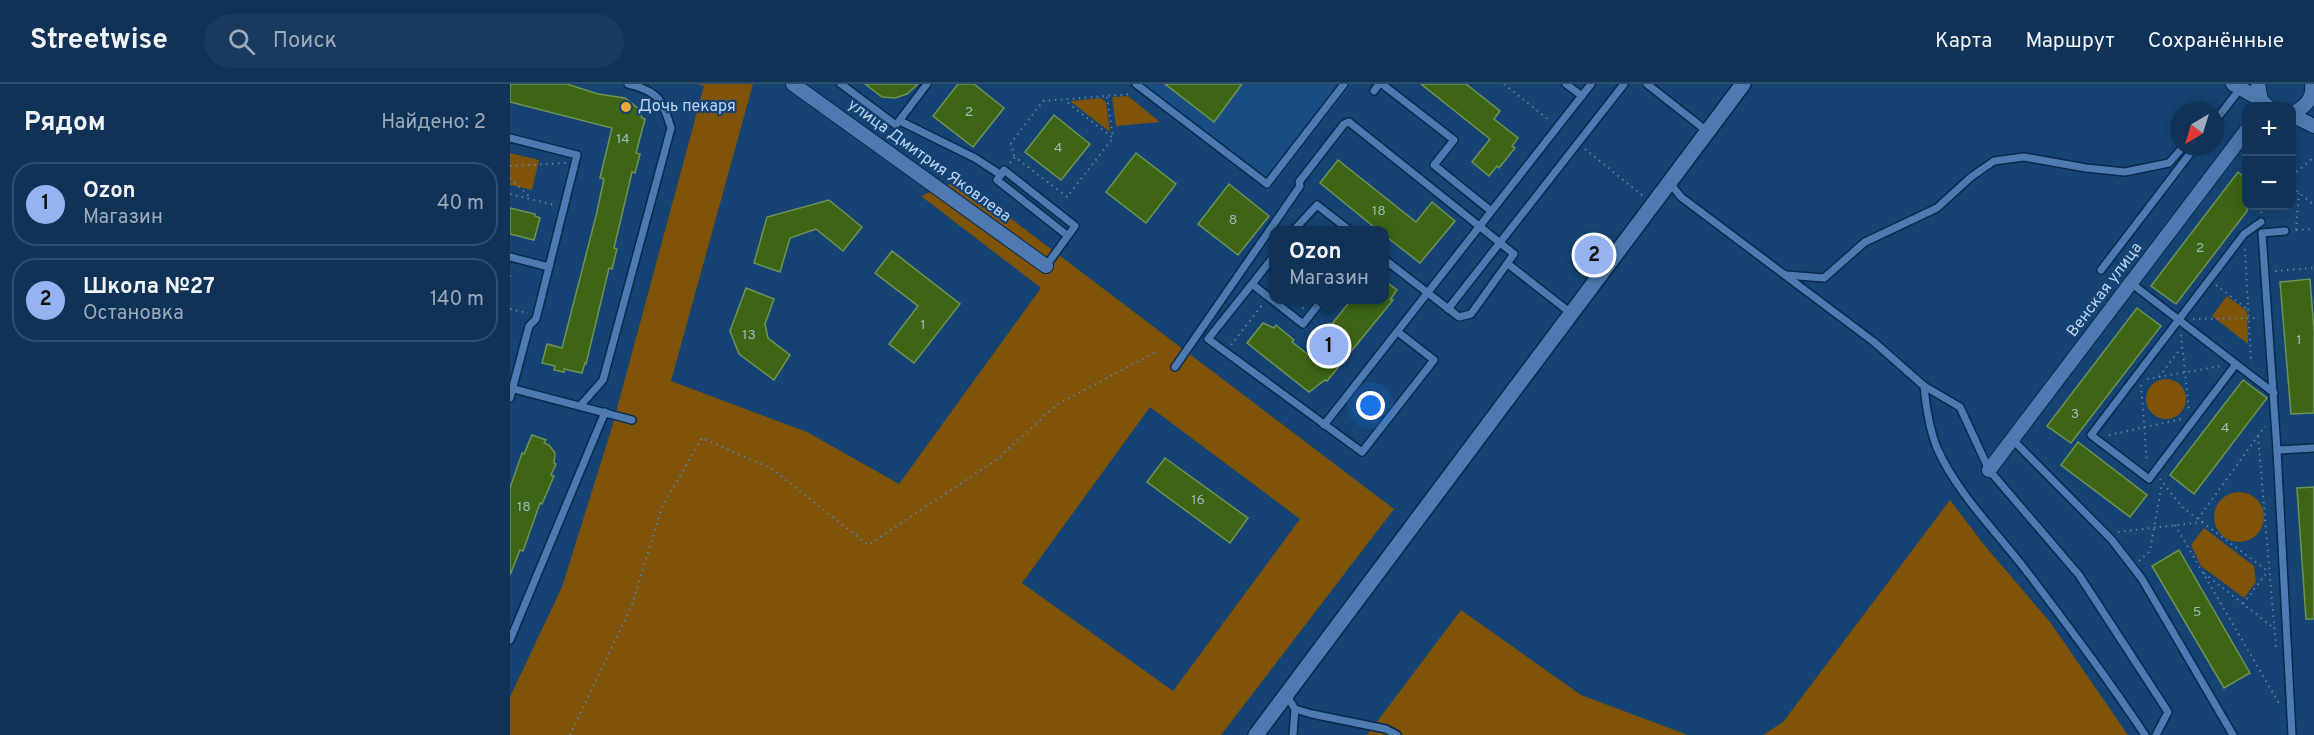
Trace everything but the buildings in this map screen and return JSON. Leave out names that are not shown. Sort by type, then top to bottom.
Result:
[{"type":"street","name":"улица Дмитрия Яковлева","points":[[793,84],[1046,266]]},
{"type":"street","points":[[1256,735],[1743,84]]},
{"type":"street","points":[[2258,84],[2264,102]]},
{"type":"street","points":[[2296,112],[2306,106],[2313,91],[2312,84]]},
{"type":"street","points":[[2236,86],[2262,102]]},
{"type":"street","points":[[2296,116],[2314,126]]},
{"type":"street","name":"Венская улица","points":[[1989,470],[2242,137]]},
{"type":"lane","points":[[580,406],[603,380],[671,128],[662,101],[644,88],[628,84]]},
{"type":"lane","points":[[841,84],[896,125],[927,84]]},
{"type":"lane","points":[[1136,84],[1267,184],[1344,84]]},
{"type":"lane","points":[[1374,91],[1381,84],[1454,140],[1434,165],[1491,211]]},
{"type":"lane","points":[[1566,84],[1582,96]]},
{"type":"lane","points":[[1324,425],[1591,84]]},
{"type":"lane","points":[[1448,309],[1623,84]]},
{"type":"lane","points":[[1647,84],[1707,132]]},
{"type":"lane","points":[[2224,105],[2236,86]]},
{"type":"lane","points":[[900,121],[1002,173],[1075,226],[1046,266]]},
{"type":"lane","points":[[1272,226],[1300,186],[1299,182],[1344,124],[1348,122],[1514,254],[1471,314],[1459,317],[1389,263]]},
{"type":"lane","points":[[510,138],[577,154],[536,319],[529,326],[510,398]]},
{"type":"lane","points":[[1786,275],[1824,278],[1865,242],[1937,208],[1971,177],[1994,161],[2024,157],[2125,172],[2169,164],[2176,156]]},
{"type":"lane","points":[[2101,270],[2188,156]]},
{"type":"lane","points":[[1002,173],[996,180],[1068,236]]},
{"type":"lane","points":[[1669,182],[1681,197],[1874,342],[1924,386],[1960,407],[1989,470],[2079,575],[2168,712],[2156,735]]},
{"type":"lane","points":[[1298,226],[1317,205],[1343,226]]},
{"type":"lane","points":[[2236,364],[2149,479],[2091,435],[2244,234],[2261,222],[2274,393],[2292,735]]},
{"type":"lane","points":[[1175,367],[1269,231]]},
{"type":"lane","points":[[2262,232],[2285,231]]},
{"type":"lane","points":[[510,257],[549,267]]},
{"type":"lane","points":[[1269,262],[1208,339],[1362,452],[1434,360],[1398,332]]},
{"type":"lane","points":[[1508,264],[1572,314]]},
{"type":"lane","points":[[2131,283],[2274,393]]},
{"type":"lane","points":[[1252,284],[1268,297]]},
{"type":"lane","points":[[1277,304],[1303,324],[1319,304]]},
{"type":"lane","points":[[1924,386],[1927,416],[1937,448],[1967,499],[2021,564],[2068,626],[2145,735]]},
{"type":"lane","points":[[512,389],[632,420]]},
{"type":"lane","points":[[510,640],[605,412]]},
{"type":"lane","points":[[2012,439],[2112,540],[2142,579],[2233,735]]},
{"type":"lane","points":[[2277,450],[2314,448]]},
{"type":"lane","points":[[1286,694],[1295,709],[1293,735]]},
{"type":"lane","points":[[1295,709],[1386,729],[1396,735]]},
{"type":"path","points":[[1107,96],[1113,138],[1067,197],[1015,157],[1011,143],[1044,102],[1107,96],[1133,94]]},
{"type":"path","points":[[1064,100],[1113,138]]},
{"type":"path","points":[[1002,173],[1015,157]]},
{"type":"path","points":[[2296,173],[2314,157]]},
{"type":"path","points":[[510,166],[575,163]]},
{"type":"path","points":[[510,178],[533,200]]},
{"type":"path","points":[[2296,190],[2314,205]]},
{"type":"path","points":[[2299,193],[2296,230],[2314,229]]},
{"type":"path","points":[[510,194],[564,207]]},
{"type":"path","points":[[2244,234],[2252,376]]},
{"type":"path","points":[[2275,271],[2314,268]]},
{"type":"path","points":[[2209,280],[2248,310]]},
{"type":"path","points":[[1225,352],[1268,297]]},
{"type":"path","points":[[510,309],[537,315]]},
{"type":"path","points":[[2094,438],[2190,417],[2179,319],[2268,318]]},
{"type":"path","points":[[2160,376],[2182,346]]},
{"type":"path","points":[[570,735],[632,605],[662,507],[702,438],[772,469],[868,545],[996,460],[1058,404],[1156,352]]},
{"type":"path","points":[[2149,479],[2141,380],[2236,364]]},
{"type":"path","points":[[2198,519],[2275,412]]},
{"type":"path","points":[[2258,436],[2277,651]]},
{"type":"path","points":[[2154,472],[2182,507],[2269,572],[2284,586]]},
{"type":"path","points":[[2139,561],[2150,551],[2162,482]]},
{"type":"path","points":[[2118,532],[2202,522]]},
{"type":"path","points":[[2175,525],[2281,707],[2280,696]]},
{"type":"path","points":[[2203,572],[2275,629]]},
{"type":"path","points":[[2243,604],[2269,572]]},
{"type":"shaded area","points":[[698,84],[753,84],[671,381],[807,432],[899,484],[1041,288],[921,196],[960,180],[1394,509],[1221,735],[510,735],[510,697],[562,587],[612,427],[704,86]],"holes":[[[1150,407],[1300,519],[1173,691],[1022,583]]]},
{"type":"shaded area","points":[[1131,84],[1352,84],[1268,192]]},
{"type":"shaded area","points":[[1128,96],[1160,122],[1116,126],[1112,97]]},
{"type":"shaded area","points":[[1101,98],[1106,102],[1110,132],[1070,101]]},
{"type":"shaded area","points":[[510,153],[539,160],[532,190],[510,185]]},
{"type":"shaded area","points":[[2227,296],[2247,311],[2248,344],[2212,316]]},
{"type":"shaded area","points":[[2166,379],[2174,380],[2180,385],[2185,391],[2185,407],[2180,413],[2174,418],[2166,419],[2158,418],[2152,413],[2147,407],[2146,399],[2147,391],[2152,385],[2158,380]]},
{"type":"shaded area","points":[[2234,492],[2244,492],[2257,499],[2264,512],[2264,522],[2257,535],[2244,542],[2234,542],[2225,538],[2218,531],[2214,522],[2214,512],[2218,503],[2225,496]]},
{"type":"shaded area","points":[[1950,500],[1985,546],[2050,622],[2128,735],[1763,735],[1783,722]]},
{"type":"shaded area","points":[[2204,528],[2254,566],[2256,582],[2244,598],[2201,566],[2191,545]]},
{"type":"shaded area","points":[[1461,610],[1581,695],[1688,735],[1367,735]]},
{"type":"place","name":"Дочь пекаря","points":[[626,107]]},
{"type":"place","name":"Школа №27","points":[[1594,255]]},
{"type":"place","name":"Ozon","points":[[1329,346]]}]
